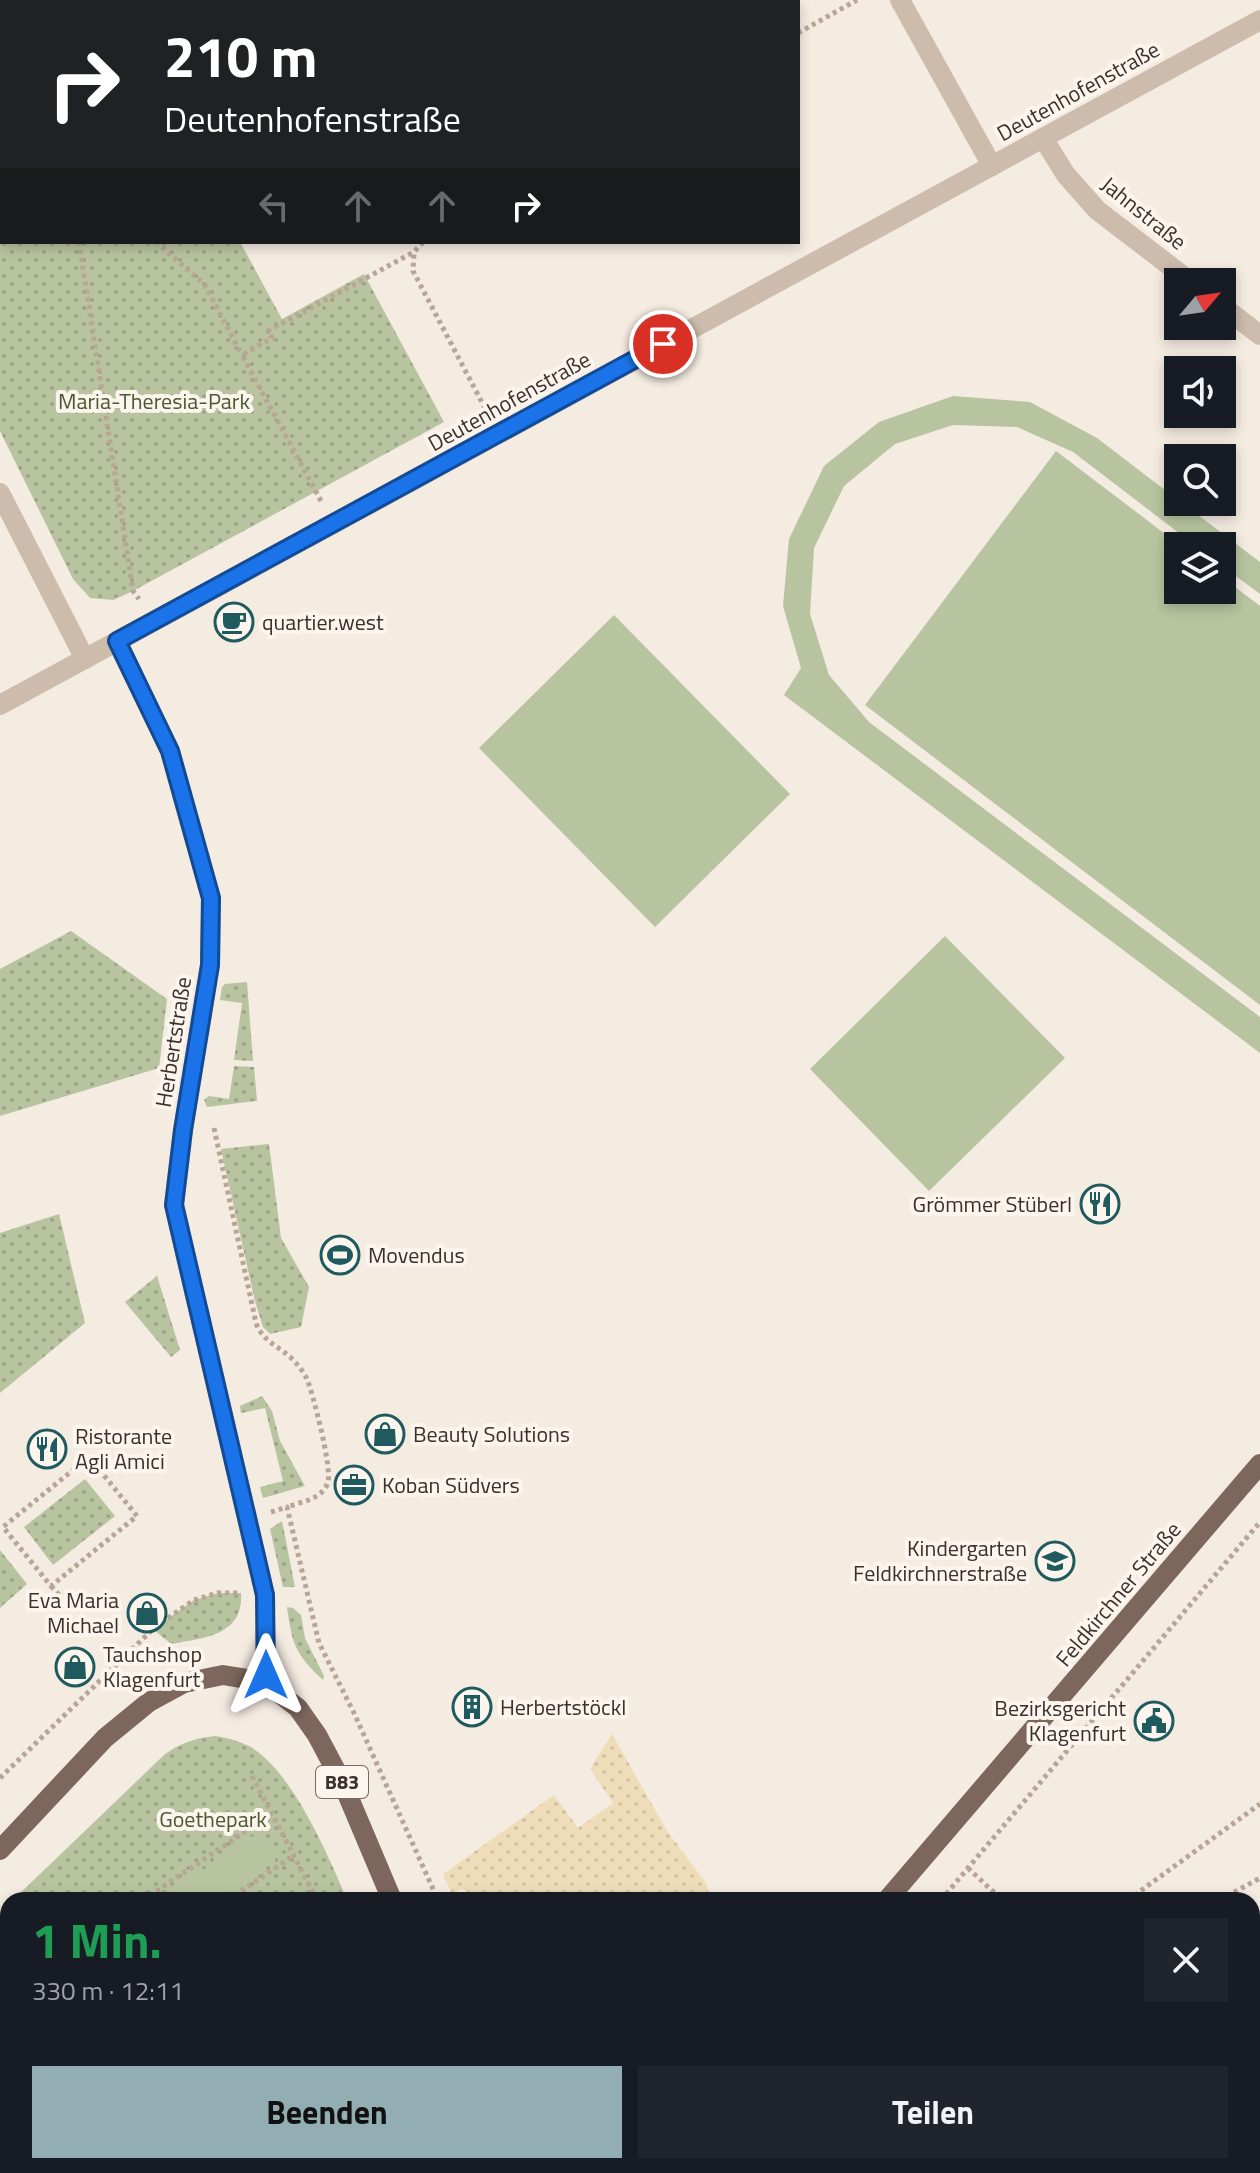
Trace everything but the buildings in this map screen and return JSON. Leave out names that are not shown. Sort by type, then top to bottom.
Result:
[{"type":"main road","name":"Feldkirchner Straße","points":[[894,1892],[1260,1464]]},
{"type":"main road","name":"B83","points":[[0,1850],[105,1738],[149,1702],[184,1683],[223,1675],[265,1682],[298,1708],[317,1735],[343,1784],[389,1892]]},
{"type":"street","points":[[900,0],[992,166]]},
{"type":"street","name":"Deutenhofenstraße","points":[[117,641],[1260,20]]},
{"type":"street","name":"Jahnstraße","points":[[1043,138],[1066,175],[1097,210],[1173,268]]},
{"type":"street","points":[[1236,317],[1260,335]]},
{"type":"street","points":[[0,493],[85,659]]},
{"type":"street","points":[[0,705],[117,641]]},
{"type":"street","name":"Herbertstraße","points":[[117,641],[170,751],[211,898],[210,965],[174,1205],[265,1595],[265,1682]]},
{"type":"path","points":[[800,32],[844,3],[857,0]]},
{"type":"path","points":[[79,244],[133,591],[153,622]]},
{"type":"path","points":[[158,244],[205,285],[334,523]]},
{"type":"path","points":[[242,355],[272,338],[268,331],[414,252],[421,244]]},
{"type":"path","points":[[414,252],[413,271],[499,433]]},
{"type":"path","points":[[214,1128],[256,1323],[260,1333],[294,1360],[306,1378],[316,1410],[328,1483],[317,1496],[247,1518]]},
{"type":"path","points":[[51,1586],[137,1516],[89,1457],[3,1527],[51,1586],[60,1596]]},
{"type":"path","points":[[287,1507],[319,1643],[434,1892]]},
{"type":"path","points":[[948,1892],[1260,1522]]},
{"type":"path","points":[[0,1778],[155,1627],[194,1600],[218,1593],[244,1592]]},
{"type":"path","points":[[297,1597],[307,1597]]},
{"type":"path","points":[[108,1655],[116,1665]]},
{"type":"path","points":[[252,1776],[313,1892]]},
{"type":"path","points":[[1139,1892],[1260,1804]]},
{"type":"path","points":[[155,1892],[270,1815]]},
{"type":"path","points":[[240,1892],[293,1856]]},
{"type":"path","points":[[968,1868],[994,1892]]},
{"type":"path","points":[[1235,1892],[1260,1878]]},
{"type":"green space","name":"Maria-Theresia-Park","points":[[0,244],[241,244],[282,319],[364,274],[444,422],[113,600],[90,598],[73,579],[0,431]]},
{"type":"green space","points":[[953,396],[1030,402],[1097,438],[1164,489],[1164,516],[1199,516],[1220,532],[1178,532],[1073,452],[1017,427],[953,425],[895,444],[844,486],[814,548],[810,614],[829,675],[869,722],[1260,1017],[1260,1053],[784,695],[801,668],[783,606],[789,539],[824,466],[879,422]]},
{"type":"green space","points":[[1056,451],[1164,533],[1164,604],[1236,604],[1236,588],[1260,606],[1260,1005],[865,705]]},
{"type":"green space","points":[[1236,544],[1260,562],[1260,594],[1236,576]]},
{"type":"green space","points":[[614,615],[790,794],[655,927],[479,748]]},
{"type":"green space","points":[[71,931],[167,999],[159,1068],[0,1116],[0,969]]},
{"type":"green space","points":[[945,936],[1065,1058],[929,1191],[810,1069]]},
{"type":"green space","points":[[247,982],[253,1061],[234,1060],[242,1003],[220,1000],[225,984]]},
{"type":"green space","points":[[234,1066],[254,1067],[257,1101],[207,1107],[204,1100],[209,1096],[229,1099]]},
{"type":"green space","points":[[269,1144],[281,1238],[309,1287],[301,1327],[270,1334],[263,1327],[255,1301],[221,1149]]},
{"type":"green space","points":[[59,1214],[85,1323],[0,1393],[0,1233]]},
{"type":"green space","points":[[157,1276],[180,1350],[171,1357],[125,1302]]},
{"type":"green space","points":[[262,1396],[272,1411],[280,1441],[305,1486],[263,1498],[260,1487],[283,1481],[265,1408],[241,1413],[240,1406]]},
{"type":"green space","points":[[85,1479],[115,1516],[53,1565],[24,1527]]},
{"type":"green space","points":[[282,1521],[295,1587],[283,1587],[270,1529]]},
{"type":"green space","points":[[0,1550],[27,1584],[0,1608]]},
{"type":"green space","points":[[218,1593],[241,1593],[236,1618],[219,1632],[171,1644],[153,1629],[194,1600]]},
{"type":"green space","points":[[287,1607],[301,1615],[305,1638],[324,1676],[323,1680],[296,1648]]},
{"type":"green space","name":"Goethepark","points":[[215,1736],[233,1740],[251,1747],[266,1759],[308,1816],[344,1892],[21,1892],[165,1754],[201,1738]]},
{"type":"green space","points":[[257,1833],[276,1860],[229,1892],[170,1892]]},
{"type":"sand","points":[[612,1734],[667,1831],[706,1883],[708,1892],[467,1892],[461,1889],[451,1892],[443,1874],[554,1795],[578,1828],[613,1803],[590,1769]]},
{"type":"place","name":"quartier.west","points":[[234,622]]},
{"type":"place","name":"Grömmer Stüberl","points":[[1100,1204]]},
{"type":"place","name":"Movendus","points":[[340,1255]]},
{"type":"place","name":"Beauty Solutions","points":[[385,1434]]},
{"type":"place","name":"Ristorante Agli Amici","points":[[47,1449]]},
{"type":"place","name":"Koban Südvers","points":[[354,1485]]},
{"type":"place","name":"Kindergarten Feldkirchnerstraße","points":[[1055,1561]]},
{"type":"place","name":"Eva Maria Michael","points":[[147,1613]]},
{"type":"place","name":"Tauchshop Klagenfurt","points":[[75,1667]]},
{"type":"place","name":"Herbertstöckl","points":[[472,1707]]},
{"type":"place","name":"Bezirksgericht Klagenfurt","points":[[1154,1721]]},
{"type":"route","points":[[266,1675],[265,1595],[174,1205],[210,965],[211,898],[170,751],[117,641],[663,344]]}]
